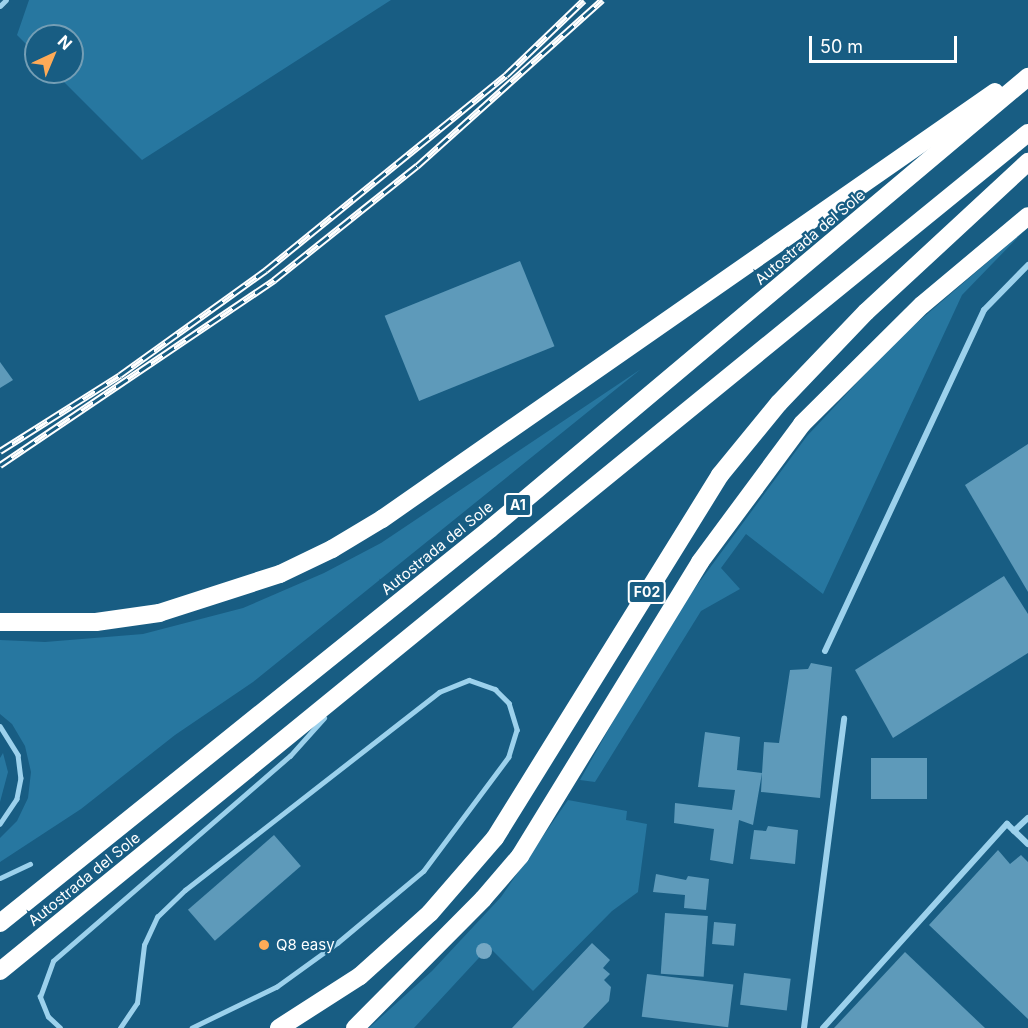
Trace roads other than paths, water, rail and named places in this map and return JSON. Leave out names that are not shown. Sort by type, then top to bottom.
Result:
[{"type":"highway","points":[[0,622],[96,622],[159,613],[280,574],[332,549],[382,519],[1028,69]]},
{"type":"highway","name":"Autostrada del Sole","points":[[0,923],[490,529],[1028,77]]},
{"type":"highway","name":"Autostrada del Sole","points":[[0,971],[1028,133]]},
{"type":"highway","name":"F02","points":[[279,1028],[360,976],[430,913],[488,846],[608,660],[670,551],[720,476],[779,403],[866,312],[1028,162]]},
{"type":"highway","points":[[355,1028],[483,899],[520,856],[700,562],[802,424],[922,305],[1028,216]]},
{"type":"street","points":[[825,651],[984,310],[1028,265]]},
{"type":"street","points":[[804,1028],[844,719]]},
{"type":"street","points":[[1014,831],[1028,818]]},
{"type":"street","points":[[824,1028],[1006,824],[1028,843]]},
{"type":"lane","points":[[0,6],[6,0]]},
{"type":"lane","points":[[60,1028],[48,1017],[40,997],[53,961],[290,756],[358,679]]},
{"type":"lane","points":[[120,1028],[137,1003],[144,945],[157,917],[185,890],[439,692],[469,680],[495,690],[509,703],[516,730],[509,757],[424,871],[338,943],[277,987],[192,1028]]},
{"type":"lane","points":[[0,726],[18,755],[21,778],[17,799],[0,824]]},
{"type":"lane","points":[[0,878],[30,864]]},
{"type":"railway","points":[[0,451],[120,375],[266,270],[506,75],[584,0]]},
{"type":"railway","points":[[0,465],[274,280],[417,166],[602,0]]},
{"type":"place","name":"Q8 easy","points":[[264,945]]}]
